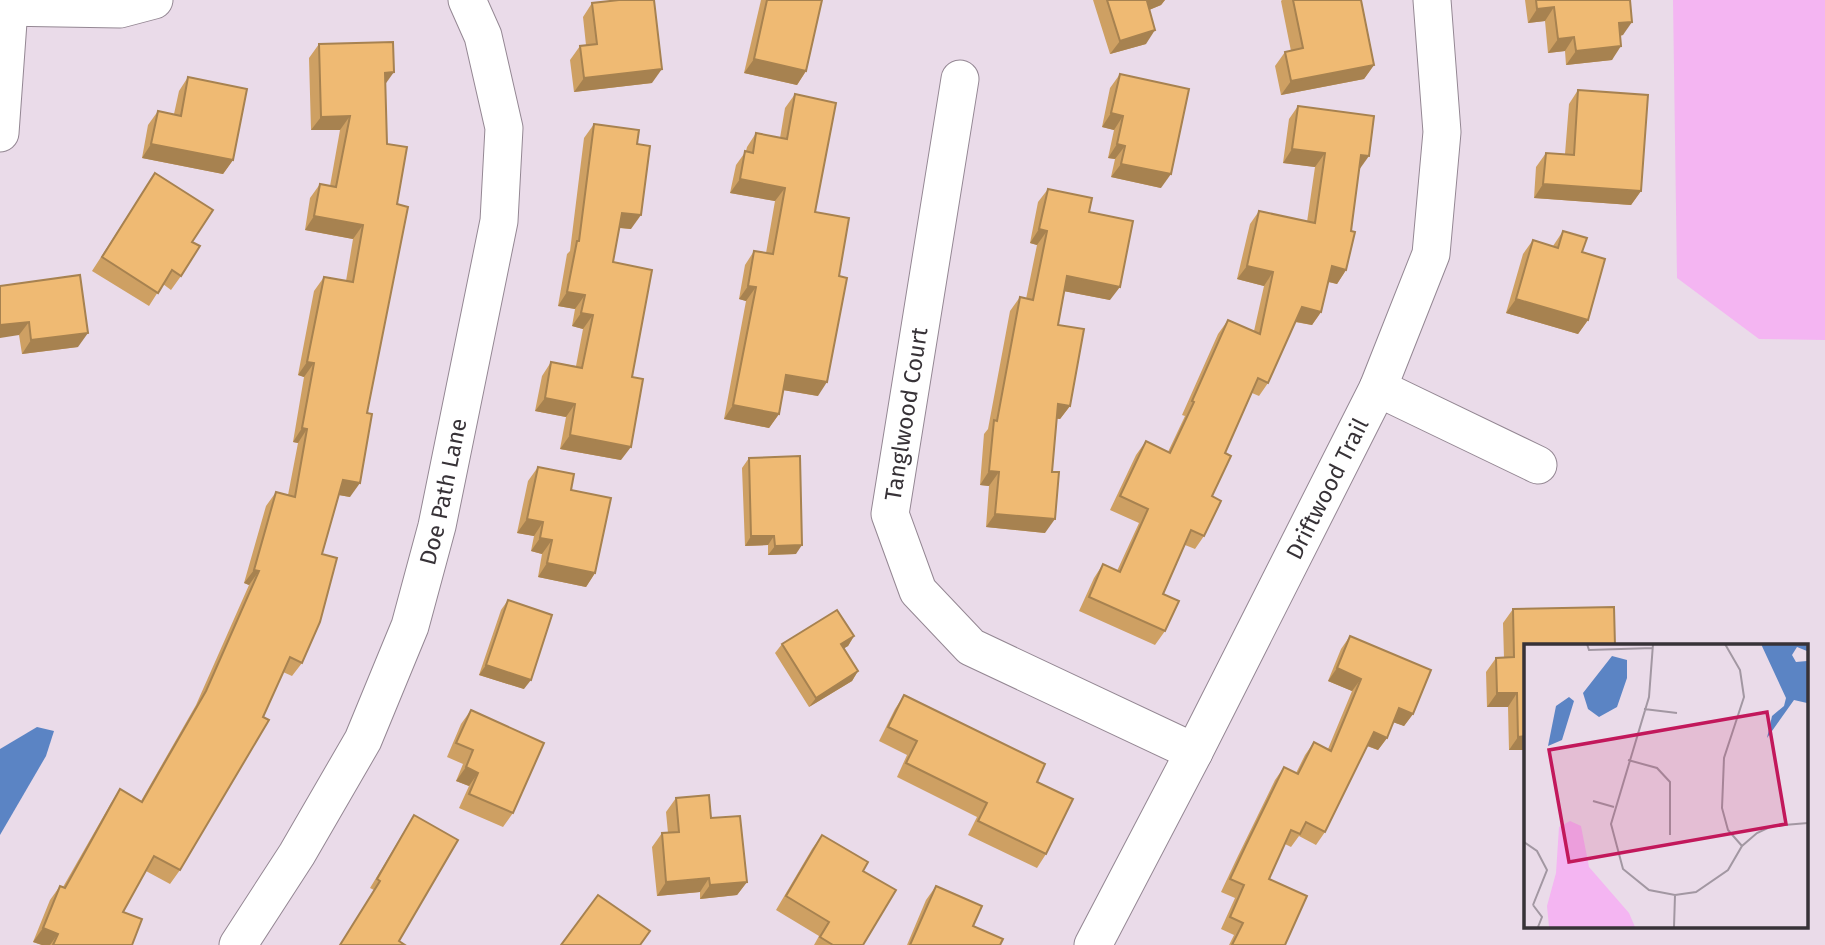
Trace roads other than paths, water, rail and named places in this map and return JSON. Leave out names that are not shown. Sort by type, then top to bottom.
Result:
[{"type":"street","points":[[0,133],[5,8],[120,9],[153,0]]},
{"type":"street","name":"Doe Path Lane","points":[[239,945],[297,854],[363,740],[410,626],[437,526],[499,220],[504,128],[483,36],[467,0]]},
{"type":"street","name":"Driftwood Trail","points":[[1093,945],[1378,388],[1431,254],[1442,132],[1432,0]]},
{"type":"street","name":"Tanglwood Court","points":[[960,79],[890,514],[918,591],[971,646],[1194,752]]},
{"type":"street","points":[[1378,388],[1538,465]]},
{"type":"water","points":[[37,727],[54,731],[46,756],[0,835],[0,749]]}]
